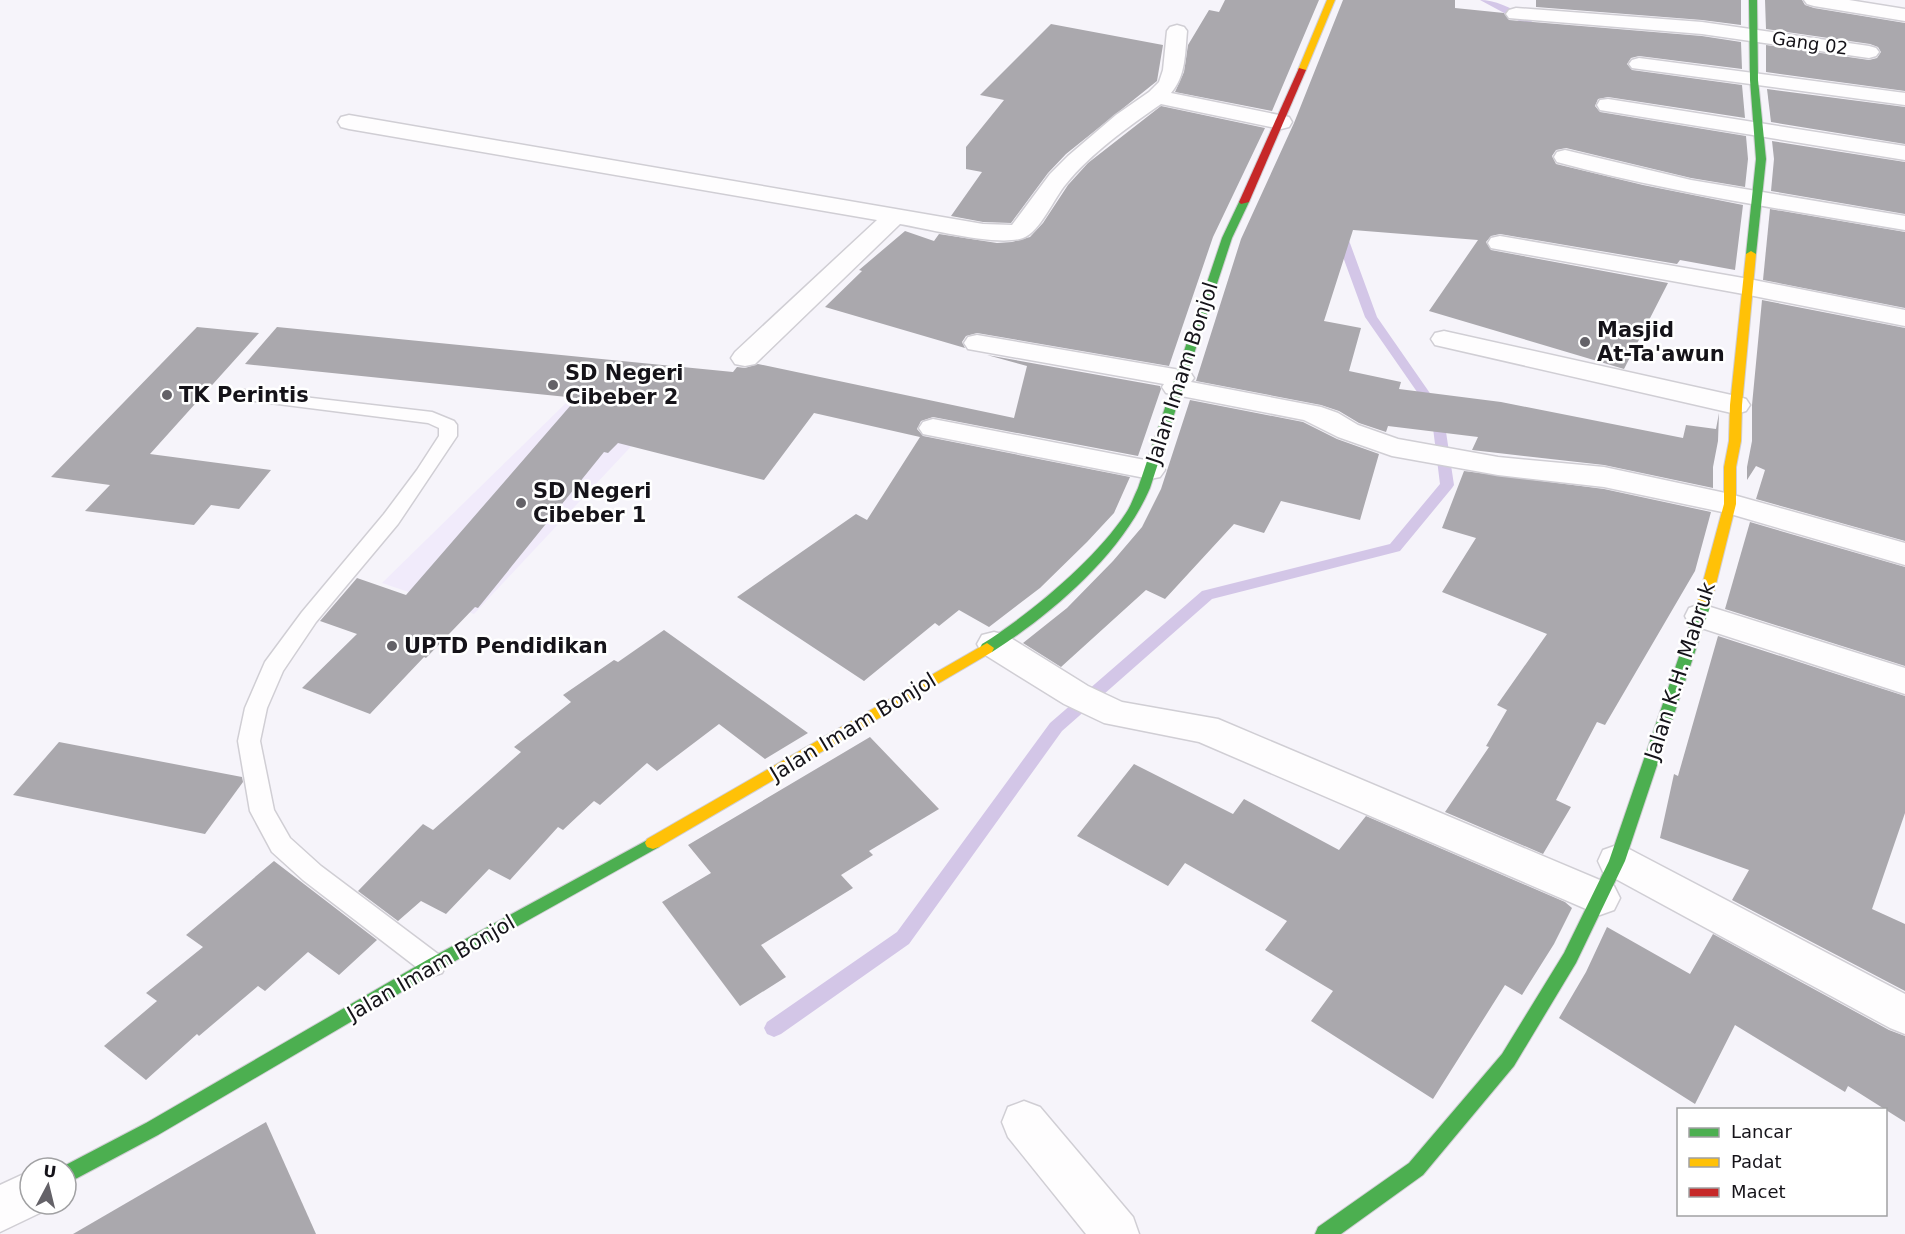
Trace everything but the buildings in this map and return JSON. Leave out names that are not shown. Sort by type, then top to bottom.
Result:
[{"type":"street","name":"Jalan Imam Bonjol","points":[[78,1169],[152,1129],[433,965],[723,804],[994,644],[1053,598],[1100,552],[1129,519],[1150,470],[1227,238],[1281,122],[1331,0]]},
{"type":"street","name":"Jalan K.H. Mabruk","points":[[1325,1234],[1416,1169],[1508,1060],[1570,958],[1617,861],[1701,616],[1730,504],[1730,467],[1735,441],[1736,405],[1761,159],[1754,80],[1753,0]]},
{"type":"street","points":[[1814,0],[1905,15]]},
{"type":"street","name":"Gang 02","points":[[1516,14],[1702,28],[1869,52]]},
{"type":"street","points":[[349,122],[983,231],[1017,232],[1025,226],[1058,179],[1076,161],[1124,120],[1157,97],[1169,82],[1173,70],[1177,31]]},
{"type":"street","points":[[1640,64],[1905,99]]},
{"type":"street","points":[[1157,97],[1281,122]]},
{"type":"street","points":[[1608,105],[1905,153]]},
{"type":"street","points":[[1565,157],[1667,183],[1905,224]]},
{"type":"street","points":[[745,358],[895,216]]},
{"type":"street","points":[[1500,243],[1749,287],[1905,318]]},
{"type":"street","points":[[1443,339],[1736,405]]},
{"type":"street","points":[[977,342],[1311,413],[1328,419],[1348,431],[1392,447],[1498,466],[1604,477],[1730,504],[1905,554]]},
{"type":"street","points":[[933,428],[1150,470]]},
{"type":"street","points":[[1701,616],[1905,681]]},
{"type":"street","points":[[994,644],[1076,695],[1116,714],[1205,729],[1600,898]]},
{"type":"street","points":[[1617,861],[1905,1015]]},
{"type":"street","points":[[1024,1122],[1116,1234]]},
{"type":"street","points":[[0,1209],[18,1200]]},
{"type":"lane","points":[[244,395],[432,418],[448,425],[448,436],[424,474],[391,519],[309,617],[273,668],[256,708],[249,741],[262,811],[282,845],[312,873],[433,965]]},
{"type":"shaded area","name":"SD Negeri Cibeber 1","points":[[570,399],[654,422],[474,614],[382,583]]},
{"type":"waterway","points":[[1484,0],[1533,25],[1539,34]]},
{"type":"waterway","points":[[774,1028],[903,938],[1056,727],[1207,595],[1395,548],[1447,485],[1437,412],[1371,317],[1341,235]]},
{"type":"traffic: fast","points":[[1751,254],[1761,159],[1754,80],[1753,0]]},
{"type":"traffic: fast","points":[[987,648],[1024,623],[1081,573],[1132,514],[1144,488],[1227,238],[1244,202]]},
{"type":"traffic: fast","points":[[1325,1234],[1416,1169],[1508,1060],[1570,958],[1617,861],[1704,604]]},
{"type":"traffic: fast","points":[[78,1169],[152,1129],[433,965],[653,843]]},
{"type":"traffic: slow","points":[[1302,70],[1331,0]]},
{"type":"traffic: slow","points":[[1704,604],[1730,504],[1730,467],[1735,441],[1736,405],[1751,254]]},
{"type":"traffic: slow","points":[[653,843],[987,648]]},
{"type":"traffic: jam","points":[[1244,202],[1302,70]]},
{"type":"place","name":"Masjid At-Ta'awun","points":[[1585,342]]},
{"type":"place","name":"SD Negeri Cibeber 2","points":[[553,385]]},
{"type":"place","name":"TK Perintis","points":[[167,395]]},
{"type":"place","name":"SD Negeri Cibeber 1","points":[[521,503]]},
{"type":"place","name":"UPTD Pendidikan","points":[[392,646]]}]
